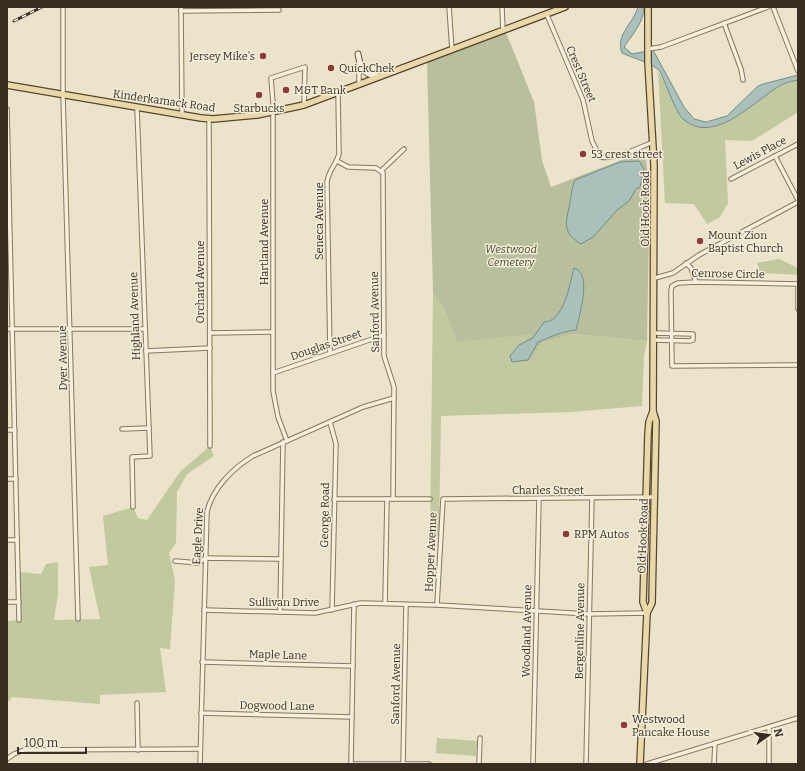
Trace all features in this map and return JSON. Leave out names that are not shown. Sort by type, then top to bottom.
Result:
[{"type":"main road","name":"Kinderkamack Road","points":[[7,85],[63,96],[209,119],[273,113],[304,105],[338,93],[547,15],[564,7]]},
{"type":"main road","name":"Old Hook Road","points":[[647,613],[652,603],[656,421],[653,411],[655,278],[653,142],[648,65],[648,7]]},
{"type":"main road","name":"Old Hook Road","points":[[640,764],[647,613],[643,602],[646,496],[649,422],[653,411]]},
{"type":"street","name":"Dyer Avenue","points":[[63,7],[63,96],[71,329],[78,619]]},
{"type":"street","points":[[449,7],[452,51]]},
{"type":"street","points":[[502,7],[503,31]]},
{"type":"street","points":[[648,49],[661,47],[768,7]]},
{"type":"street","points":[[773,7],[798,71]]},
{"type":"street","points":[[182,115],[181,9],[279,10]]},
{"type":"street","name":"Crest Street","points":[[547,15],[583,100],[592,141],[600,157],[604,158],[633,150],[653,142]]},
{"type":"street","points":[[724,23],[742,69],[743,80]]},
{"type":"street","points":[[358,54],[360,64],[366,72],[373,76],[382,76]]},
{"type":"street","points":[[358,54],[359,85]]},
{"type":"street","name":"Hartland Avenue","points":[[280,612],[285,442],[275,404],[273,372],[273,113],[271,78],[305,67],[304,105]]},
{"type":"street","name":"Seneca Avenue","points":[[330,353],[327,182],[330,169],[337,161],[339,154],[338,93]]},
{"type":"street","name":"Highland Avenue","points":[[133,507],[132,457],[150,456],[137,108]]},
{"type":"street","points":[[7,109],[9,280],[12,329],[19,620]]},
{"type":"street","name":"Orchard Avenue","points":[[209,119],[210,446]]},
{"type":"street","name":"Lewis Place","points":[[731,179],[798,144]]},
{"type":"street","points":[[337,161],[348,166],[376,168],[381,170],[404,149]]},
{"type":"street","points":[[655,278],[673,273],[686,263],[798,201],[775,156]]},
{"type":"street","name":"Sanford Avenue","points":[[381,170],[383,176],[384,356],[394,381],[393,499]]},
{"type":"street","points":[[686,263],[691,268],[696,282]]},
{"type":"street","name":"Cenrose Circle","points":[[798,309],[798,284],[696,282],[678,283],[672,286],[672,366],[798,365]]},
{"type":"street","points":[[7,329],[145,329]]},
{"type":"street","points":[[210,334],[273,332]]},
{"type":"street","points":[[654,333],[693,334],[693,340],[690,341],[655,340]]},
{"type":"street","name":"Douglas Street","points":[[273,372],[384,335]]},
{"type":"street","points":[[146,350],[210,348]]},
{"type":"street","points":[[7,380],[13,380]]},
{"type":"street","name":"Eagle Drive","points":[[200,764],[205,558],[208,504],[216,490],[245,460],[363,407],[394,398]]},
{"type":"street","name":"George Road","points":[[330,422],[336,444],[332,610]]},
{"type":"street","points":[[122,429],[148,428]]},
{"type":"street","points":[[7,430],[14,430]]},
{"type":"street","points":[[7,479],[16,479]]},
{"type":"street","name":"Charles Street","points":[[443,499],[654,497]]},
{"type":"street","name":"Bergenline Avenue","points":[[586,764],[592,498]]},
{"type":"street","points":[[334,499],[430,499]]},
{"type":"street","points":[[385,603],[387,499]]},
{"type":"street","name":"Hopper Avenue","points":[[436,605],[443,499]]},
{"type":"street","name":"Woodland Avenue","points":[[533,764],[539,499]]},
{"type":"street","points":[[7,540],[17,540]]},
{"type":"street","points":[[175,561],[199,563],[205,558],[281,559]]},
{"type":"street","points":[[7,602],[19,602]]},
{"type":"street","name":"Sullivan Drive","points":[[204,610],[316,613],[354,604],[385,603],[536,612],[589,614],[647,613]]},
{"type":"street","points":[[354,604],[352,764],[429,764]]},
{"type":"street","name":"Sanford Avenue","points":[[403,764],[406,605]]},
{"type":"street","name":"Maple Lane","points":[[202,662],[353,666]]},
{"type":"street","points":[[137,703],[138,750]]},
{"type":"street","name":"Dogwood Lane","points":[[201,713],[352,717]]},
{"type":"street","points":[[647,764],[798,718]]},
{"type":"street","points":[[769,727],[769,764]]},
{"type":"street","points":[[479,764],[480,738]]},
{"type":"street","points":[[714,764],[715,743]]},
{"type":"street","points":[[7,759],[24,750],[200,749]]},
{"type":"green space","name":"Westwood Cemetery","points":[[503,31],[507,35],[534,102],[542,160],[551,187],[645,151],[649,185],[647,341],[574,334],[541,343],[529,362],[511,357],[532,334],[457,342],[443,306],[433,294],[427,60]]},
{"type":"green space","points":[[658,70],[682,117],[692,125],[729,121],[781,85],[798,80],[798,112],[752,141],[725,140],[728,203],[720,217],[707,224],[694,204],[665,203]]},
{"type":"green space","points":[[779,259],[798,268],[798,275],[760,273],[757,263]]},
{"type":"green space","points":[[433,294],[443,306],[457,342],[526,333],[533,334],[541,343],[574,334],[647,341],[644,356],[642,406],[570,412],[441,416],[439,536],[430,536]]},
{"type":"green space","points":[[210,446],[214,456],[187,474],[177,492],[176,543],[169,553],[175,580],[170,649],[160,648],[166,692],[100,695],[100,704],[12,697],[7,703],[7,621],[19,620],[18,572],[41,574],[46,564],[58,562],[58,594],[54,620],[100,619],[89,567],[108,565],[103,516],[133,507],[138,518],[147,520],[180,472]]},
{"type":"green space","points":[[437,738],[477,741],[476,756],[436,753]]},
{"type":"water","points":[[638,7],[644,7],[642,18],[624,47],[632,54],[653,50],[684,107],[694,119],[706,122],[727,116],[758,86],[798,75],[798,80],[783,84],[734,118],[721,124],[707,127],[694,126],[679,115],[660,71],[647,63],[622,53],[620,47],[623,35]]},
{"type":"water","points":[[639,161],[644,169],[640,187],[636,189],[629,201],[617,210],[593,237],[581,244],[571,237],[567,229],[567,219],[575,180],[620,162]]},
{"type":"water","points":[[574,268],[580,272],[583,278],[584,286],[582,306],[576,330],[561,333],[538,342],[528,360],[512,362],[510,356],[519,345],[533,338],[544,322],[557,316],[565,301]]},
{"type":"railway","points":[[14,21],[42,7]]},
{"type":"place","name":"Jersey Mike's","points":[[263,56]]},
{"type":"place","name":"QuickChek","points":[[331,68]]},
{"type":"place","name":"M&T Bank","points":[[286,90]]},
{"type":"place","name":"Starbucks","points":[[259,95]]},
{"type":"place","name":"53 crest street","points":[[583,154]]},
{"type":"place","name":"Mount Zion Baptist Church","points":[[700,241]]},
{"type":"place","name":"RPM Autos","points":[[566,534]]},
{"type":"place","name":"Westwood Pancake House","points":[[624,725]]}]
